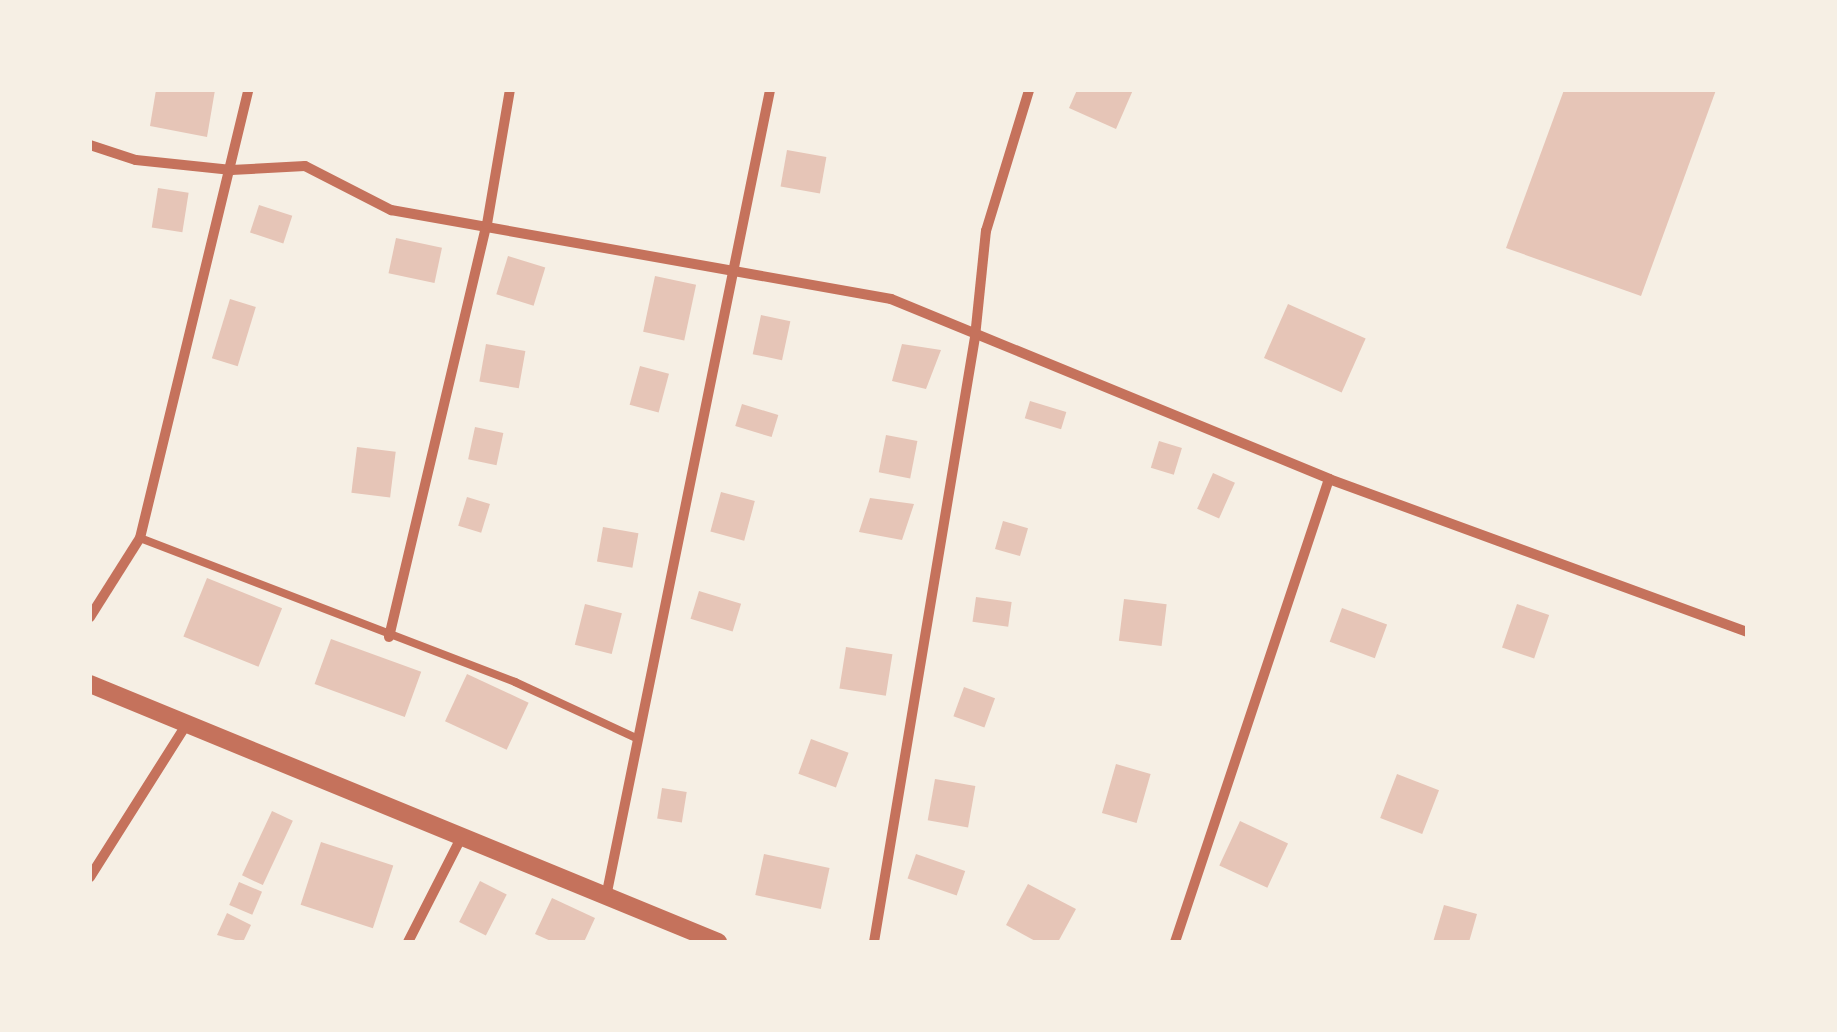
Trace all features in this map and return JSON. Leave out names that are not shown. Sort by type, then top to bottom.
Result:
[{"type":"street","points":[[90,617],[140,538],[232,170],[248,90]]},
{"type":"street","points":[[389,638],[487,224],[510,90]]},
{"type":"street","points":[[606,898],[636,738],[738,268],[770,90]]},
{"type":"street","points":[[874,942],[975,337],[986,231],[1029,90]]},
{"type":"street","points":[[90,144],[136,160],[232,170],[306,166],[391,210],[738,268],[891,299],[975,337],[1330,479],[1747,632]]},
{"type":"street","points":[[1176,942],[1330,479]]},
{"type":"street","points":[[90,684],[464,834],[606,898],[718,942]]},
{"type":"street","points":[[90,877],[186,725]]},
{"type":"street","points":[[408,942],[464,834]]},
{"type":"lane","points":[[140,538],[389,638],[515,682],[636,738]]},
{"type":"building","points":[[156,90],[215,90],[207,137],[150,126]]},
{"type":"building","points":[[1077,90],[1133,90],[1116,129],[1069,108]]},
{"type":"building","points":[[1564,90],[1716,90],[1641,296],[1506,248]]},
{"type":"building","points":[[787,150],[826,157],[820,193],[781,186]]},
{"type":"building","points":[[158,188],[189,193],[182,232],[152,228]]},
{"type":"building","points":[[259,205],[292,216],[283,243],[250,233]]},
{"type":"building","points":[[396,238],[442,248],[434,283],[389,273]]},
{"type":"building","points":[[508,256],[545,267],[534,306],[496,294]]},
{"type":"building","points":[[655,276],[696,285],[684,340],[643,332]]},
{"type":"building","points":[[230,299],[256,307],[238,366],[212,358]]},
{"type":"building","points":[[1288,304],[1366,339],[1342,392],[1264,358]]},
{"type":"building","points":[[761,315],[790,321],[782,360],[753,354]]},
{"type":"building","points":[[486,344],[525,351],[519,388],[479,381]]},
{"type":"building","points":[[902,344],[941,350],[926,389],[892,381]]},
{"type":"building","points":[[640,366],[669,374],[659,412],[630,405]]},
{"type":"building","points":[[1030,401],[1066,412],[1061,429],[1025,418]]},
{"type":"building","points":[[742,404],[778,415],[772,437],[735,426]]},
{"type":"building","points":[[475,427],[503,433],[497,465],[468,459]]},
{"type":"building","points":[[886,435],[917,441],[910,478],[879,472]]},
{"type":"building","points":[[1159,441],[1182,448],[1174,475],[1151,468]]},
{"type":"building","points":[[357,447],[396,452],[390,497],[351,493]]},
{"type":"building","points":[[1213,473],[1235,483],[1219,518],[1197,509]]},
{"type":"building","points":[[721,492],[755,501],[744,541],[710,532]]},
{"type":"building","points":[[467,497],[490,504],[481,533],[458,526]]},
{"type":"building","points":[[870,498],[914,504],[902,540],[859,532]]},
{"type":"building","points":[[1003,521],[1028,528],[1020,556],[995,549]]},
{"type":"building","points":[[603,527],[638,533],[632,568],[597,561]]},
{"type":"building","points":[[207,578],[282,608],[259,667],[183,636]]},
{"type":"building","points":[[699,591],[741,604],[733,632],[691,619]]},
{"type":"building","points":[[976,597],[1012,602],[1008,627],[973,622]]},
{"type":"building","points":[[1124,599],[1167,604],[1162,646],[1119,641]]},
{"type":"building","points":[[585,604],[622,613],[612,654],[575,645]]},
{"type":"building","points":[[1517,604],[1549,615],[1534,659],[1502,647]]},
{"type":"building","points":[[1342,608],[1387,624],[1375,658],[1330,642]]},
{"type":"building","points":[[331,639],[421,672],[405,717],[315,684]]},
{"type":"building","points":[[846,647],[892,654],[886,696],[839,688]]},
{"type":"building","points":[[467,674],[529,703],[507,750],[445,721]]},
{"type":"building","points":[[964,687],[995,698],[984,727],[953,716]]},
{"type":"building","points":[[811,739],[849,753],[836,787],[798,774]]},
{"type":"building","points":[[1116,764],[1151,774],[1137,823],[1102,813]]},
{"type":"building","points":[[1397,774],[1439,790],[1422,834],[1380,818]]},
{"type":"building","points":[[935,779],[975,786],[968,827],[928,820]]},
{"type":"building","points":[[662,788],[687,792],[682,823],[657,819]]},
{"type":"building","points":[[272,811],[293,821],[263,885],[242,875]]},
{"type":"building","points":[[1240,821],[1288,843],[1267,888],[1219,865]]},
{"type":"building","points":[[321,842],[393,865],[373,928],[301,905]]},
{"type":"building","points":[[764,854],[830,868],[821,909],[755,895]]},
{"type":"building","points":[[916,854],[965,871],[957,896],[908,879]]},
{"type":"building","points":[[480,881],[507,895],[486,936],[459,922]]},
{"type":"building","points":[[239,882],[262,892],[252,915],[229,905]]},
{"type":"building","points":[[1028,884],[1076,909],[1058,942],[1037,942],[1006,925]]},
{"type":"building","points":[[552,898],[595,918],[584,942],[553,942],[535,934]]},
{"type":"building","points":[[1444,905],[1477,914],[1469,942],[1433,942]]},
{"type":"building","points":[[227,913],[251,925],[243,942],[217,935]]}]
